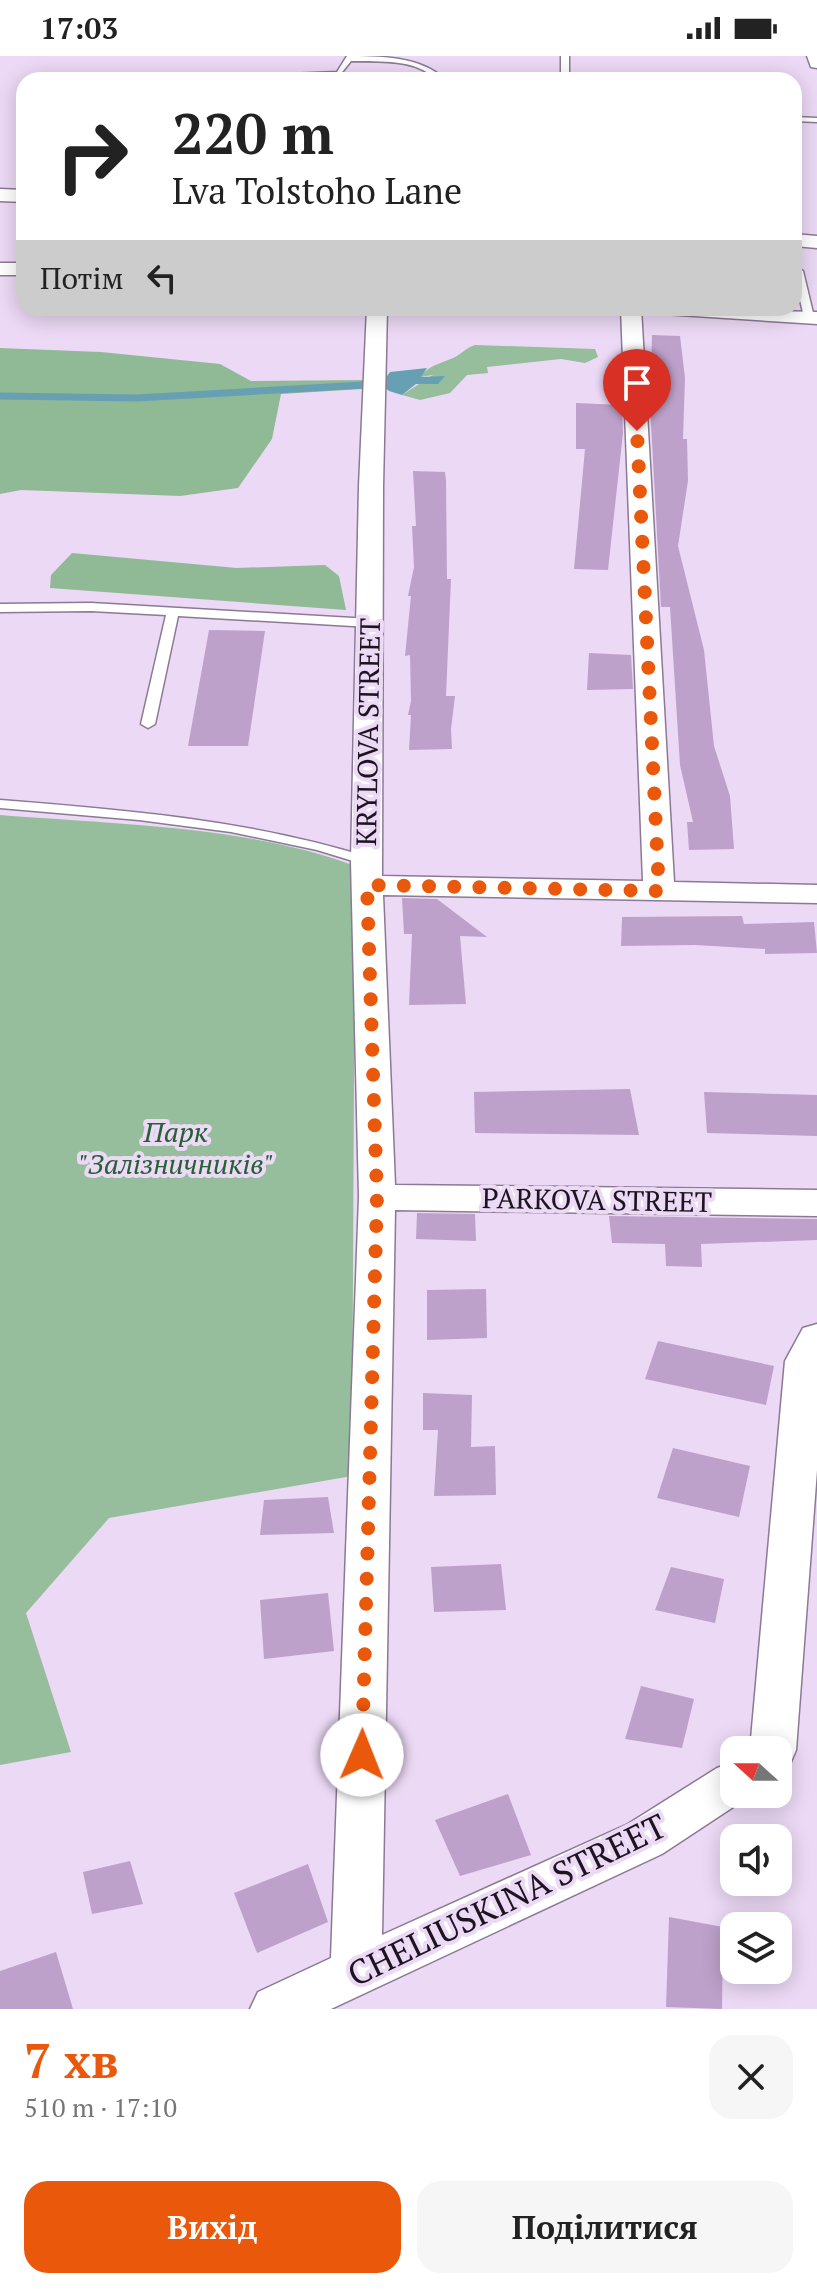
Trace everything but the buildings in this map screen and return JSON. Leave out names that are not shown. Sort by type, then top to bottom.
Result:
[{"type":"street","points":[[815,56],[817,63]]},
{"type":"street","name":"KRYLOVA STREET","points":[[356,1972],[377,1197],[366,873],[377,316]]},
{"type":"street","points":[[631,316],[659,891]]},
{"type":"street","points":[[783,316],[813,318]]},
{"type":"street","points":[[366,873],[659,891],[817,894]]},
{"type":"street","name":"PARKOVA STREET","points":[[377,1197],[817,1203]]},
{"type":"street","points":[[774,1736],[805,1361],[817,1338]]},
{"type":"street","name":"CHELIUSKINA STREET","points":[[276,2009],[645,1839],[720,1792]]},
{"type":"lane","points":[[351,58],[422,66],[432,72]]},
{"type":"lane","points":[[802,284],[813,318]]},
{"type":"lane","points":[[0,608],[91,607],[370,623]]},
{"type":"lane","points":[[148,724],[173,612]]},
{"type":"lane","points":[[0,804],[182,819],[312,842],[366,873]]},
{"type":"green space","points":[[475,345],[595,349],[598,357],[585,363],[561,359],[487,367],[488,373],[467,375],[450,393],[420,400],[402,395],[433,375],[420,377],[427,370]]},
{"type":"green space","points":[[0,348],[101,352],[220,364],[251,381],[364,380],[363,389],[281,394],[272,439],[238,488],[180,496],[21,490],[0,494]]},
{"type":"green space","points":[[72,553],[237,568],[325,565],[339,576],[346,610],[50,588],[51,575]]},
{"type":"green space","name":"Парк \"Залізничників\"","points":[[0,815],[226,835],[271,842],[355,866],[352,1476],[109,1518],[26,1613],[71,1752],[0,1765]]},
{"type":"water","points":[[427,368],[421,377],[445,376],[438,384],[416,384],[402,395],[389,391],[381,384],[390,372]]},
{"type":"waterway","points":[[0,396],[137,398],[363,385]]},
{"type":"route","points":[[362,1755],[377,1197],[367,885],[659,891],[637,431]]}]
